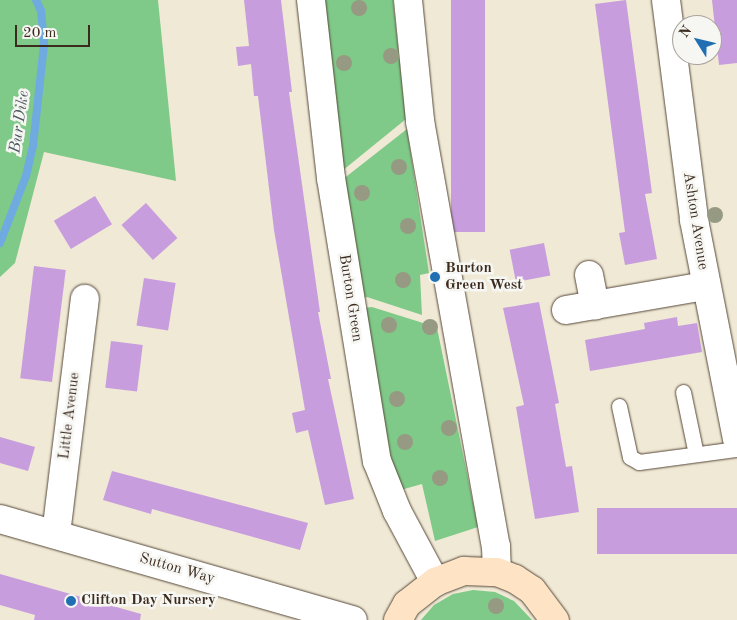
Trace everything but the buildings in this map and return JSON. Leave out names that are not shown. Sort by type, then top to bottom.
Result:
[{"type":"street","name":"Burton Green","points":[[311,0],[330,178],[377,461],[396,512],[436,582]]},
{"type":"street","points":[[408,0],[420,121],[496,546],[497,572]]},
{"type":"street","name":"Ashton Avenue","points":[[666,0],[684,153],[705,286],[728,345],[737,439]]},
{"type":"street","points":[[589,275],[595,305]]},
{"type":"street","points":[[566,310],[705,286]]},
{"type":"street","name":"Little Avenue","points":[[56,534],[85,299]]},
{"type":"street","name":"Sutton Way","points":[[0,519],[353,620]]},
{"type":"street","points":[[398,620],[407,604],[436,582],[464,571],[497,572],[532,590],[555,620]]},
{"type":"lane","points":[[683,392],[696,454]]},
{"type":"lane","points":[[619,406],[630,457],[639,462],[737,449]]},
{"type":"green space","points":[[0,0],[158,0],[176,181],[44,152],[15,263],[0,277]]},
{"type":"green space","points":[[324,0],[393,0],[406,119],[342,171]]},
{"type":"green space","points":[[407,129],[429,273],[420,275],[422,315],[367,297],[361,299],[342,180]]},
{"type":"green space","points":[[372,307],[423,323],[436,323],[478,527],[435,541],[422,484],[397,491],[364,308]]},
{"type":"green space","points":[[473,590],[495,592],[514,601],[532,620],[421,620],[434,605],[453,594]]},
{"type":"waterway","name":"Bur Dike","points":[[0,243],[26,176],[33,146],[44,44],[41,11],[36,0]]},
{"type":"place","name":"Burton Green West","points":[[435,277]]},
{"type":"place","name":"Clifton Day Nursery","points":[[71,601]]}]
